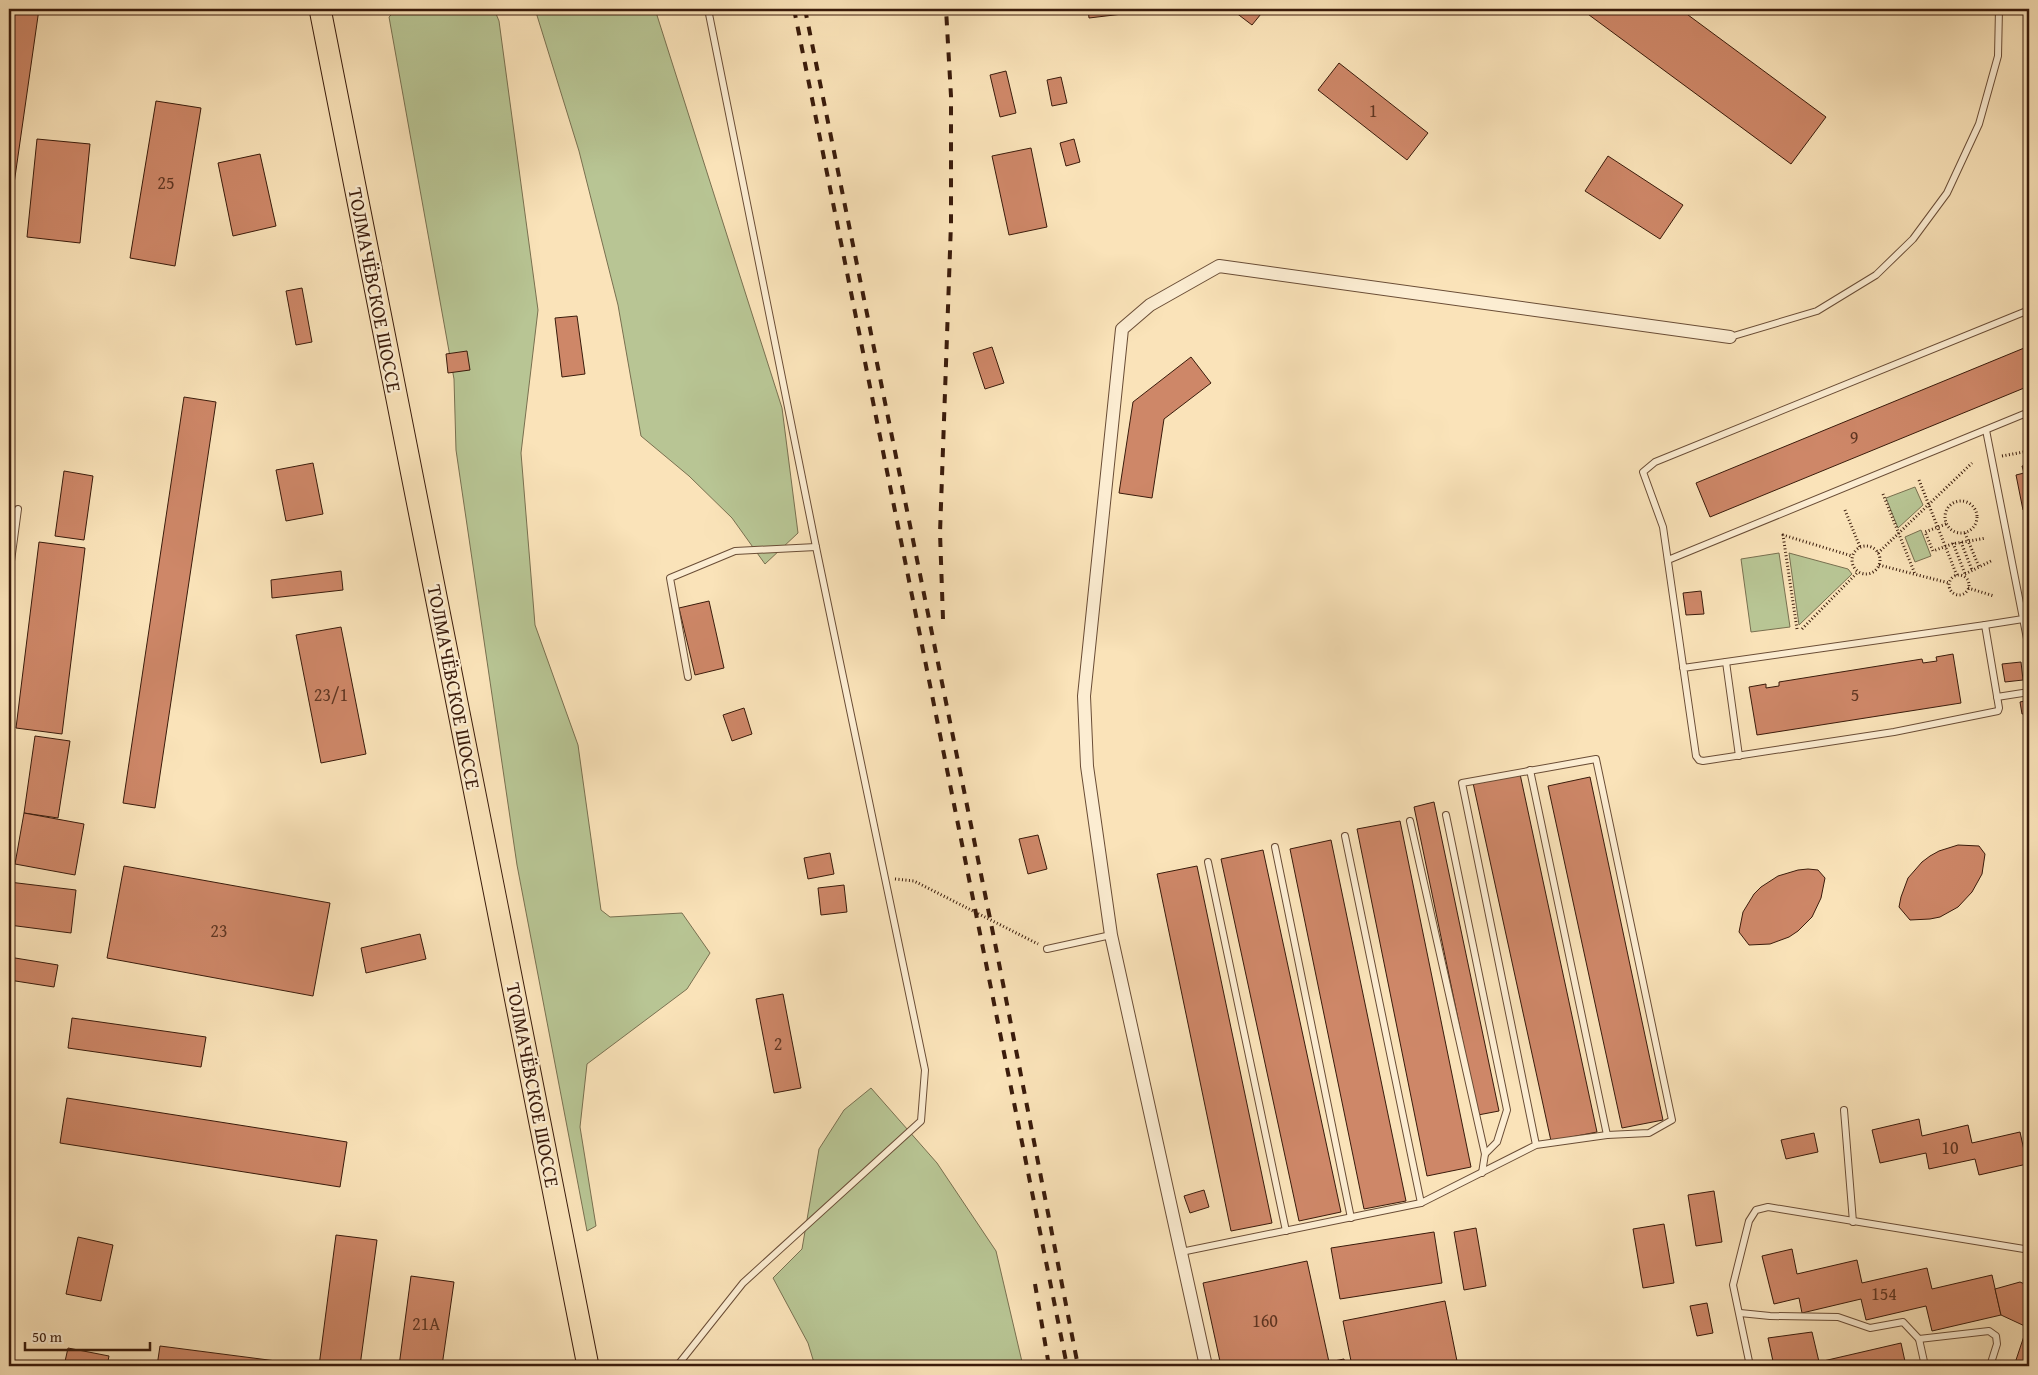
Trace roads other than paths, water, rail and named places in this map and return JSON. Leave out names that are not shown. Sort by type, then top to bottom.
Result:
[{"type":"main road","name":"ТОЛМАЧЁВСКОЕ ШОССЕ","points":[[320,9],[588,1366]]},
{"type":"street","points":[[1206,1366],[1111,935],[1087,766],[1084,696],[1122,329],[1150,305],[1219,266],[1730,337]]},
{"type":"lane","points":[[677,1366],[742,1284],[921,1121],[925,1070],[816,547],[708,9]]},
{"type":"lane","points":[[1730,337],[1817,311],[1876,275],[1914,239],[1947,193],[1979,124],[1998,56],[1999,9]]},
{"type":"lane","points":[[1985,624],[1999,708],[1995,714],[1703,762],[1696,756],[1663,527],[1643,472],[1655,462],[2029,310]]},
{"type":"lane","points":[[1668,560],[2029,412]]},
{"type":"lane","points":[[1986,430],[2029,650]]},
{"type":"lane","points":[[9,576],[18,509]]},
{"type":"lane","points":[[688,677],[670,578],[735,551],[816,547]]},
{"type":"lane","points":[[1683,668],[2023,619]]},
{"type":"lane","points":[[1726,662],[1739,756]]},
{"type":"lane","points":[[1997,697],[2029,692]]},
{"type":"lane","points":[[1181,1252],[1421,1203],[1536,1145],[1607,1134],[1650,1133],[1672,1120],[1596,759],[1462,782],[1536,1145]]},
{"type":"lane","points":[[1530,770],[1607,1134]]},
{"type":"lane","points":[[1446,815],[1507,1110],[1497,1142],[1485,1154]]},
{"type":"lane","points":[[1410,821],[1485,1154],[1482,1173]]},
{"type":"lane","points":[[1346,836],[1421,1203]]},
{"type":"lane","points":[[1275,848],[1351,1218]]},
{"type":"lane","points":[[1208,862],[1286,1230]]},
{"type":"lane","points":[[1047,949],[1111,935]]},
{"type":"lane","points":[[1844,1110],[1853,1222]]},
{"type":"lane","points":[[1750,1366],[1733,1285],[1749,1221],[1756,1210],[1768,1207],[2024,1249]]},
{"type":"lane","points":[[1740,1313],[1770,1316],[1838,1317],[1870,1328],[1903,1322],[1919,1339],[1925,1366]]},
{"type":"lane","points":[[1919,1339],[1989,1330],[1996,1336],[1997,1344],[1990,1366]]},
{"type":"railway","points":[[794,9],[1067,1366]]},
{"type":"railway","points":[[805,9],[996,948],[1078,1366]]},
{"type":"railway","points":[[943,619],[940,533],[951,223],[951,96],[946,9]]},
{"type":"railway","points":[[9,1190],[10,1176]]},
{"type":"railway","points":[[1035,1284],[1049,1366]]}]
